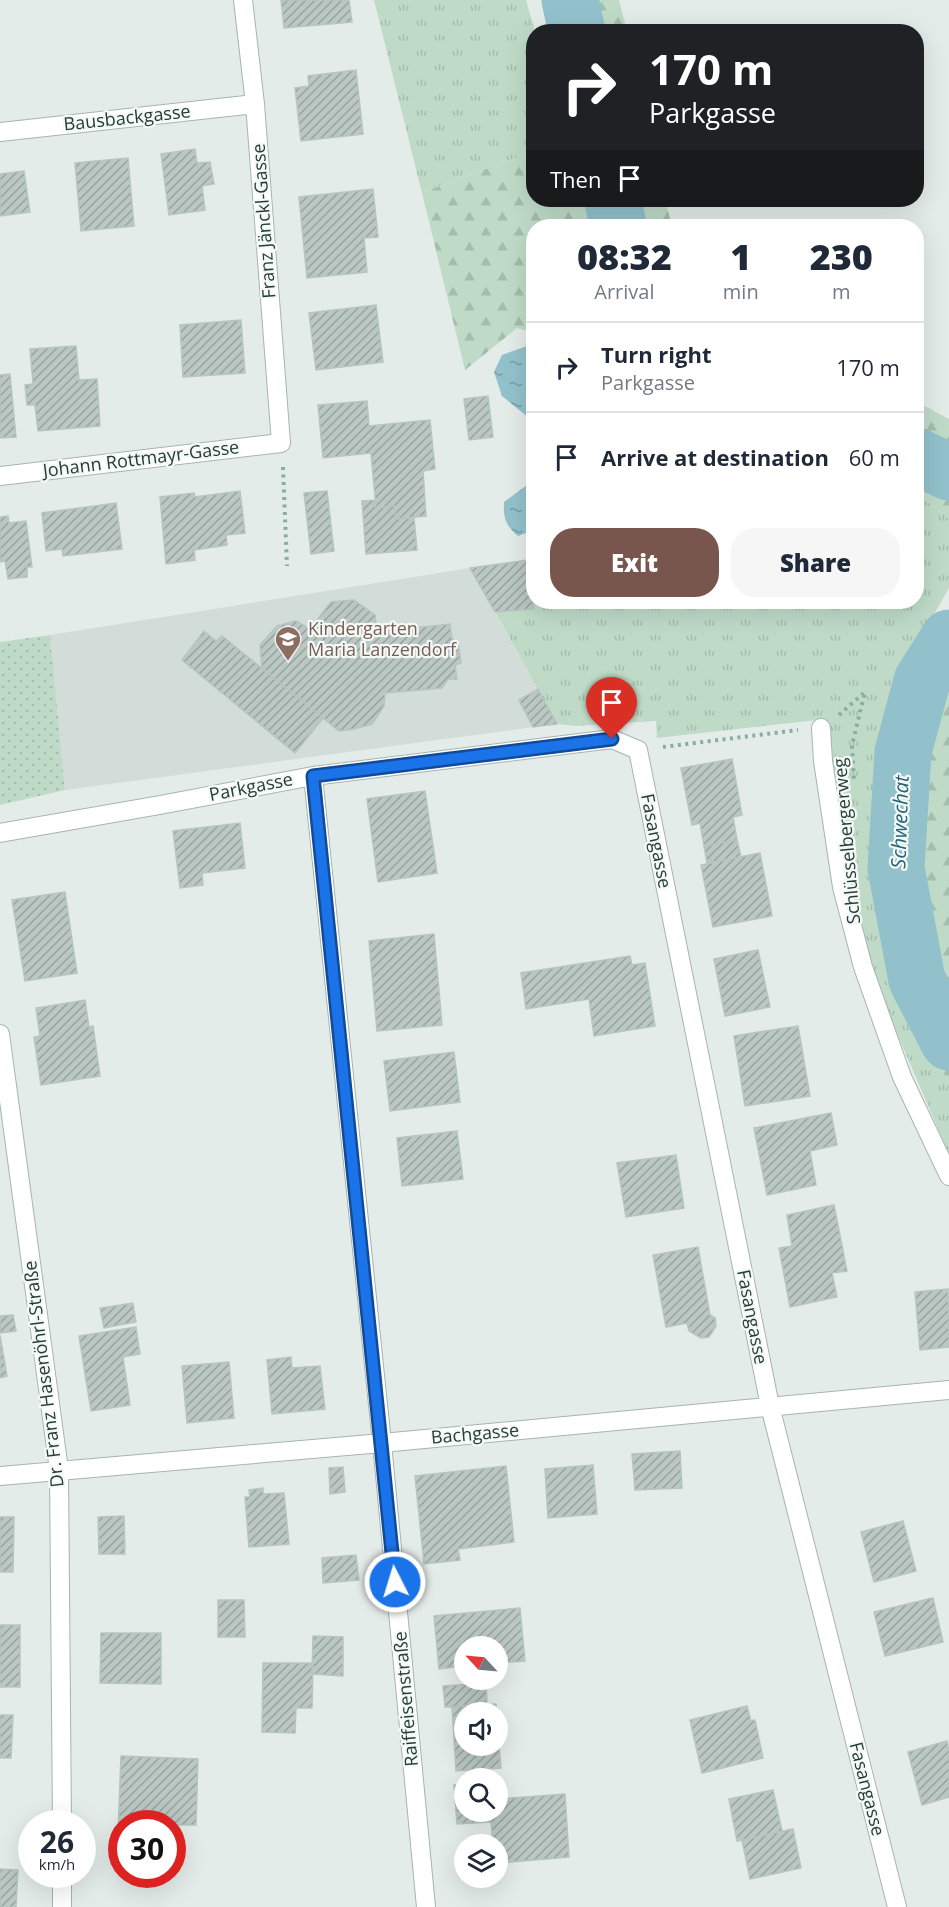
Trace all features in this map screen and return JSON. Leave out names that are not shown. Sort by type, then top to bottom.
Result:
[{"type":"street","name":"Franz Jänckl-Gasse","points":[[243,0],[255,104],[281,443]]},
{"type":"street","name":"Bausbackgasse","points":[[0,132],[255,104]]},
{"type":"street","name":"Johann Rottmayr-Gasse","points":[[0,476],[281,443]]},
{"type":"street","points":[[820,728],[842,887],[863,967],[902,1077],[949,1176]]},
{"type":"street","name":"Parkgasse","points":[[0,833],[313,776],[612,739],[638,750]]},
{"type":"street","name":"Fasangasse","points":[[638,750],[770,1406],[897,1907]]},
{"type":"street","name":"Raiffeisenstraße","points":[[313,776],[382,1443],[426,1907]]},
{"type":"street","name":"Dr. Franz Hasenöhrl-Straße","points":[[0,1034],[59,1470],[62,1810]]},
{"type":"street","name":"Bachgasse","points":[[0,1476],[949,1390]]},
{"type":"street","points":[[62,1888],[62,1907]]},
{"type":"path","points":[[281,443],[287,566]]},
{"type":"path","name":"Schlüsselbergerweg","points":[[823,761],[840,714],[865,692],[852,745],[854,788]]},
{"type":"path","points":[[638,750],[820,728]]},
{"type":"shaded area","name":"Kindergarten Maria Lanzendorf","points":[[470,568],[557,724],[65,790],[50,635]]},
{"type":"green space","points":[[374,0],[526,0],[533,24],[526,24],[526,154],[422,193]]},
{"type":"green space","points":[[585,0],[619,0],[625,24],[590,24]]},
{"type":"green space","points":[[526,154],[526,207],[667,207],[670,219],[526,219],[526,331],[517,328],[465,370],[422,193]]},
{"type":"green space","points":[[924,406],[949,419],[949,519],[924,500]]},
{"type":"green space","points":[[924,500],[949,519],[949,588],[921,637],[890,721],[883,836],[868,851],[888,964],[949,1084],[949,1154],[870,971],[846,879],[825,719],[657,738],[656,721],[576,726],[557,724],[495,612],[534,609],[924,609]]},
{"type":"green space","points":[[50,635],[65,790],[0,805],[0,642]]},
{"type":"green space","points":[[949,676],[949,1084],[888,964],[868,851],[916,804],[920,745]]},
{"type":"water","points":[[526,346],[526,416],[502,396],[494,372],[502,355]]},
{"type":"water","points":[[526,486],[526,533],[518,536],[511,529],[506,521],[504,502]]},
{"type":"building","points":[[281,0],[349,0],[352,22],[284,28]]},
{"type":"building","points":[[356,70],[363,134],[301,141],[295,88],[309,86],[308,76]]},
{"type":"building","points":[[195,149],[197,163],[210,162],[214,184],[202,186],[205,210],[169,215],[161,154]]},
{"type":"building","points":[[128,158],[134,226],[81,231],[75,163]]},
{"type":"building","points":[[24,171],[30,212],[0,216],[0,174]]},
{"type":"building","points":[[373,189],[378,237],[364,238],[367,272],[307,278],[299,197]]},
{"type":"building","points":[[376,305],[383,362],[316,370],[309,313]]},
{"type":"building","points":[[241,320],[245,373],[183,377],[180,325]]},
{"type":"building","points":[[76,346],[79,380],[97,379],[100,426],[38,431],[35,405],[27,405],[25,385],[33,384],[30,349]]},
{"type":"building","points":[[10,374],[16,437],[0,438],[0,375]]},
{"type":"building","points":[[488,396],[493,437],[469,440],[464,399]]},
{"type":"building","points":[[367,401],[369,426],[430,420],[435,469],[423,471],[426,516],[396,519],[394,506],[376,508],[371,453],[323,458],[318,405]]},
{"type":"building","points":[[240,491],[245,533],[226,535],[227,545],[194,550],[195,560],[166,564],[160,497],[194,493],[195,497]]},
{"type":"building","points":[[327,491],[334,551],[311,554],[304,493]]},
{"type":"building","points":[[375,500],[376,508],[394,506],[396,519],[414,518],[417,550],[366,554],[362,501]]},
{"type":"building","points":[[116,503],[122,549],[63,556],[62,549],[46,551],[42,513]]},
{"type":"building","points":[[8,516],[9,523],[26,521],[32,567],[27,567],[27,577],[8,579],[5,561],[0,562],[0,517]]},
{"type":"building","points":[[526,560],[526,609],[534,609],[495,612],[470,568]]},
{"type":"building","points":[[354,600],[375,615],[377,632],[450,624],[452,639],[458,642],[461,663],[455,665],[457,679],[448,679],[442,688],[385,693],[384,706],[372,724],[339,731],[262,668],[260,645],[277,626],[296,621],[310,629],[331,602]]},
{"type":"building","points":[[204,631],[216,641],[222,636],[323,718],[295,753],[182,660]]},
{"type":"building","points":[[538,689],[557,724],[533,727],[519,700]]},
{"type":"building","points":[[732,759],[742,815],[733,817],[737,840],[704,846],[700,823],[692,825],[681,768]]},
{"type":"building","points":[[425,791],[437,873],[378,882],[367,799]]},
{"type":"building","points":[[240,823],[245,868],[202,873],[203,885],[180,888],[173,831]]},
{"type":"building","points":[[737,840],[741,857],[707,863],[704,846]]},
{"type":"building","points":[[760,853],[772,916],[713,927],[701,865]]},
{"type":"building","points":[[65,892],[77,973],[25,981],[12,900]]},
{"type":"building","points":[[434,934],[442,1025],[377,1031],[369,941]]},
{"type":"building","points":[[758,950],[770,1007],[725,1016],[714,959]]},
{"type":"building","points":[[630,956],[632,965],[645,963],[655,1026],[594,1036],[589,999],[526,1009],[521,973]]},
{"type":"building","points":[[85,1000],[89,1027],[93,1026],[100,1076],[41,1085],[34,1037],[40,1036],[36,1008]]},
{"type":"building","points":[[798,1026],[810,1096],[745,1106],[734,1036]]},
{"type":"building","points":[[454,1052],[460,1102],[390,1111],[384,1061]]},
{"type":"building","points":[[831,1113],[837,1145],[810,1151],[816,1185],[767,1195],[754,1128]]},
{"type":"building","points":[[457,1131],[463,1179],[402,1186],[397,1138]]},
{"type":"building","points":[[676,1155],[684,1208],[626,1217],[617,1163]]},
{"type":"building","points":[[834,1205],[847,1271],[832,1273],[837,1297],[790,1307],[779,1248],[792,1246],[787,1215]]},
{"type":"building","points":[[698,1247],[710,1315],[715,1318],[716,1326],[709,1337],[701,1338],[689,1331],[687,1323],[666,1327],[653,1255]]},
{"type":"building","points":[[948,1289],[949,1347],[920,1350],[915,1292]]},
{"type":"building","points":[[133,1303],[136,1322],[104,1328],[100,1308]]},
{"type":"building","points":[[13,1315],[16,1331],[0,1333],[0,1316]]},
{"type":"building","points":[[136,1327],[140,1354],[123,1357],[130,1405],[91,1411],[79,1336]]},
{"type":"building","points":[[0,1335],[7,1376],[0,1378]]},
{"type":"building","points":[[291,1357],[292,1368],[320,1366],[325,1409],[272,1414],[267,1360]]},
{"type":"building","points":[[229,1362],[234,1418],[187,1423],[182,1366]]},
{"type":"building","points":[[680,1451],[682,1488],[635,1490],[632,1454]]},
{"type":"building","points":[[593,1465],[597,1514],[548,1518],[545,1469]]},
{"type":"building","points":[[506,1466],[514,1542],[458,1549],[460,1560],[424,1564],[415,1476]]},
{"type":"building","points":[[343,1467],[345,1492],[330,1494],[329,1468]]},
{"type":"building","points":[[263,1488],[263,1494],[284,1493],[289,1544],[249,1547],[245,1497],[250,1497],[249,1490]]},
{"type":"building","points":[[124,1516],[125,1554],[99,1554],[98,1517]]},
{"type":"building","points":[[0,1517],[14,1517],[13,1572],[0,1572]]},
{"type":"building","points":[[903,1521],[916,1571],[874,1582],[861,1532]]},
{"type":"building","points":[[356,1555],[359,1580],[323,1583],[322,1558]]},
{"type":"building","points":[[933,1598],[943,1642],[885,1656],[874,1612]]},
{"type":"building","points":[[218,1600],[244,1600],[245,1637],[218,1637]]},
{"type":"building","points":[[520,1608],[525,1661],[508,1662],[508,1636],[454,1636],[454,1667],[439,1669],[434,1616]]},
{"type":"building","points":[[0,1625],[20,1625],[20,1687],[0,1687]]},
{"type":"building","points":[[101,1633],[161,1633],[161,1684],[100,1683]]},
{"type":"building","points":[[313,1636],[343,1637],[343,1676],[312,1674]]},
{"type":"building","points":[[263,1663],[313,1663],[312,1708],[296,1708],[295,1733],[262,1732]]},
{"type":"building","points":[[454,1685],[454,1690],[486,1690],[487,1702],[454,1702],[454,1706],[445,1707],[443,1686]]},
{"type":"building","points":[[747,1706],[751,1721],[755,1720],[763,1758],[702,1773],[690,1720]]},
{"type":"building","points":[[452,1707],[454,1707],[454,1739]]},
{"type":"building","points":[[0,1715],[13,1715],[11,1758],[0,1758]]},
{"type":"building","points":[[947,1741],[949,1797],[922,1805],[908,1752]]},
{"type":"building","points":[[121,1756],[198,1759],[196,1825],[186,1825],[186,1810],[119,1810]]},
{"type":"building","points":[[455,1756],[500,1756],[501,1768],[456,1768]]},
{"type":"building","points":[[773,1790],[782,1831],[737,1841],[729,1799]]},
{"type":"building","points":[[565,1794],[569,1857],[508,1862],[508,1834],[492,1834],[491,1822],[508,1822],[508,1798]]},
{"type":"building","points":[[457,1822],[491,1822],[457,1824]]},
{"type":"building","points":[[793,1829],[801,1868],[750,1879],[742,1840]]},
{"type":"building","points":[[0,1869],[18,1870],[16,1907],[0,1907]]},
{"type":"waterway","name":"Schwechat","points":[[570,0],[575,24]]},
{"type":"waterway","name":"Schwechat","points":[[614,207],[617,219]]},
{"type":"waterway","name":"Schwechat","points":[[924,460],[949,472]]},
{"type":"waterway","name":"Schwechat","points":[[949,638],[922,681],[903,752],[896,868],[917,980],[949,1042]]},
{"type":"place","name":"Kindergarten Maria Lanzendorf","points":[[288,662]]},
{"type":"route","points":[[395,1582],[313,776],[612,739]]}]
